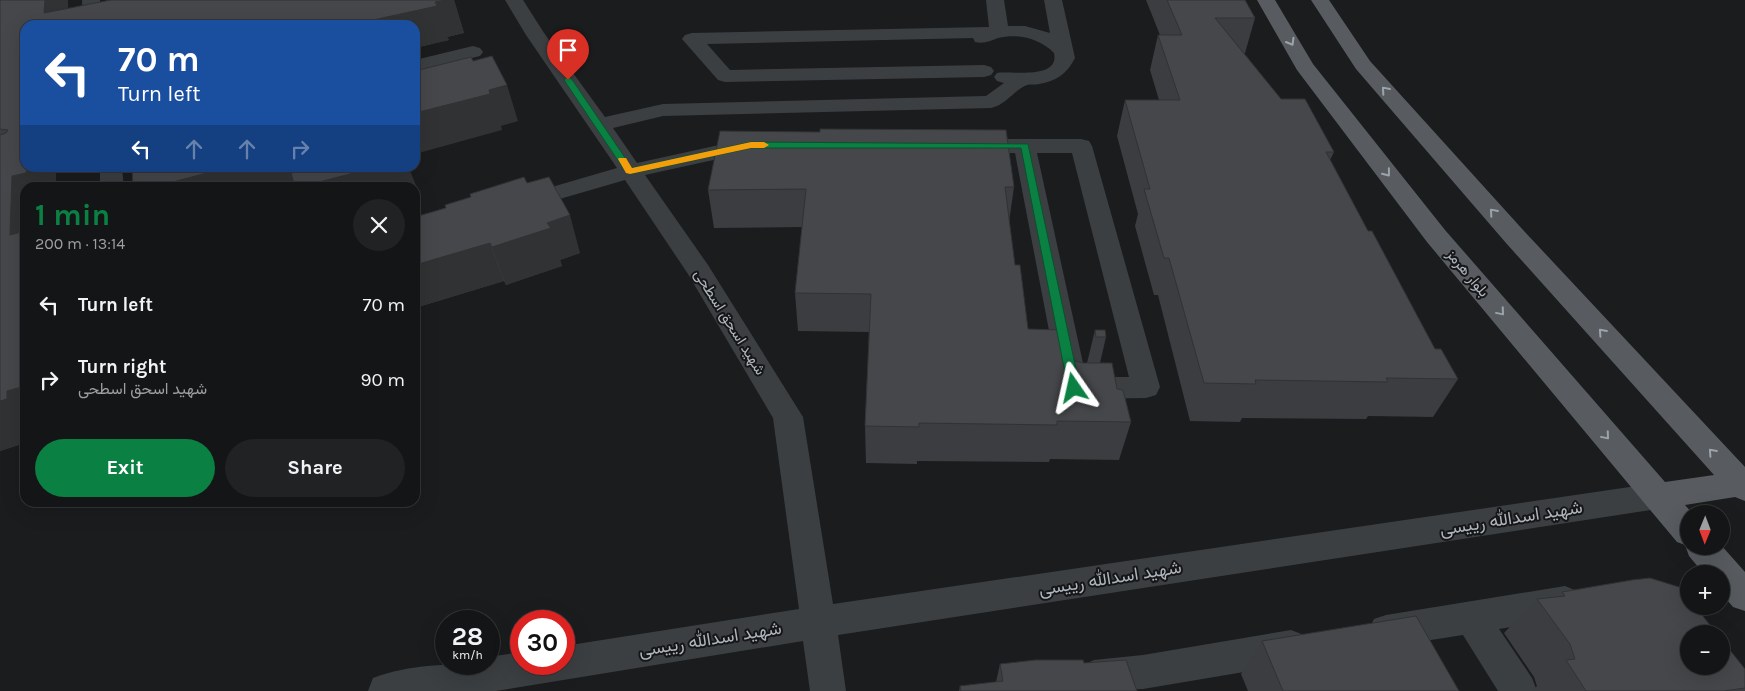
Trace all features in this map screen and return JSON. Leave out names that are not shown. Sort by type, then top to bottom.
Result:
[{"type":"main road","name":"بلوار هرمز","points":[[1266,0],[1304,66],[1436,236],[1680,522]]},
{"type":"main road","points":[[1320,0],[1363,65],[1515,236],[1744,485]]},
{"type":"main road","points":[[1657,496],[1744,485]]},
{"type":"main road","points":[[1709,555],[1745,596]]},
{"type":"street","points":[[91,0],[92,20]]},
{"type":"street","name":"شهید اسحق اسطحی","points":[[514,0],[536,35],[600,125],[699,271],[788,416],[828,691]]},
{"type":"street","points":[[995,0],[999,32]]},
{"type":"street","points":[[999,32],[978,39],[972,45],[970,51],[971,58],[984,71],[1022,80],[1036,79],[1058,71],[1063,65],[1065,58],[1053,0]]},
{"type":"street","points":[[984,71],[725,76],[692,39],[1025,32],[1038,34],[1058,44],[1063,51]]},
{"type":"street","points":[[420,65],[473,52]]},
{"type":"street","points":[[600,125],[664,110],[991,102],[1022,80]]},
{"type":"street","points":[[499,210],[630,171],[751,145],[771,145]]},
{"type":"street","points":[[947,146],[1025,146],[1081,146],[1146,387],[1074,388],[1025,146]]},
{"type":"street","name":"شهید اسدالله رییسی","points":[[575,660],[1657,496]]},
{"type":"street","points":[[1063,682],[1146,682],[1341,639],[1598,596]]},
{"type":"street","points":[[1471,617],[1519,691]]},
{"type":"street","points":[[386,691],[510,671]]},
{"type":"building","points":[[0,0],[45,0],[44,13],[111,0],[446,0],[435,2],[437,6],[373,20],[20,20],[20,172],[26,172],[12,176],[10,235],[20,232],[20,387],[7,391],[7,399],[0,401],[0,135],[8,130],[0,129]]},
{"type":"building","points":[[1167,0],[1245,0],[1255,18],[1215,18],[1281,99],[1305,99],[1334,152],[1326,152],[1368,231],[1372,231],[1435,349],[1441,349],[1458,379],[1386,378],[1388,382],[1255,380],[1256,384],[1204,383],[1169,258],[1164,258],[1144,189],[1150,189],[1125,100],[1180,100],[1158,35],[1182,35]]},
{"type":"building","points":[[492,56],[507,85],[489,90],[490,94],[420,112],[420,70],[471,57],[473,61]]},
{"type":"building","points":[[820,129],[1006,130],[1014,187],[1005,187],[1015,265],[1020,265],[1028,329],[1062,330],[1066,351],[1072,360],[1083,363],[1112,363],[1117,389],[1123,390],[1131,422],[1057,421],[1057,425],[919,423],[919,427],[865,426],[871,294],[795,293],[806,189],[708,190],[720,131],[820,132]]},
{"type":"building","points":[[132,172],[211,172],[172,182],[133,182]]},
{"type":"building","points":[[291,172],[357,172],[318,182],[294,182]]},
{"type":"building","points":[[524,177],[527,183],[549,177],[570,215],[547,223],[551,228],[492,247],[490,243],[420,264],[420,216],[446,208],[445,205],[471,197],[470,194]]},
{"type":"building","points":[[1095,330],[1105,330],[1106,337],[1096,337]]},
{"type":"building","points":[[1650,578],[1679,587],[1680,615],[1702,615],[1710,625],[1680,625],[1680,675],[1730,675],[1730,650],[1745,669],[1745,688],[1724,691],[1586,691],[1566,660],[1575,659],[1570,644],[1537,599],[1565,596],[1562,592]]},
{"type":"building","points":[[1416,616],[1459,691],[1283,691],[1262,641]]},
{"type":"building","points":[[1035,660],[1083,660],[1084,663],[1126,660],[1137,691],[961,691],[960,686],[1003,681],[1000,664]]},
{"type":"slow traffic","points":[[622,159],[630,171],[751,145],[764,145]]},
{"type":"route","points":[[568,80],[630,171],[751,145],[1025,146],[1074,388]]}]
